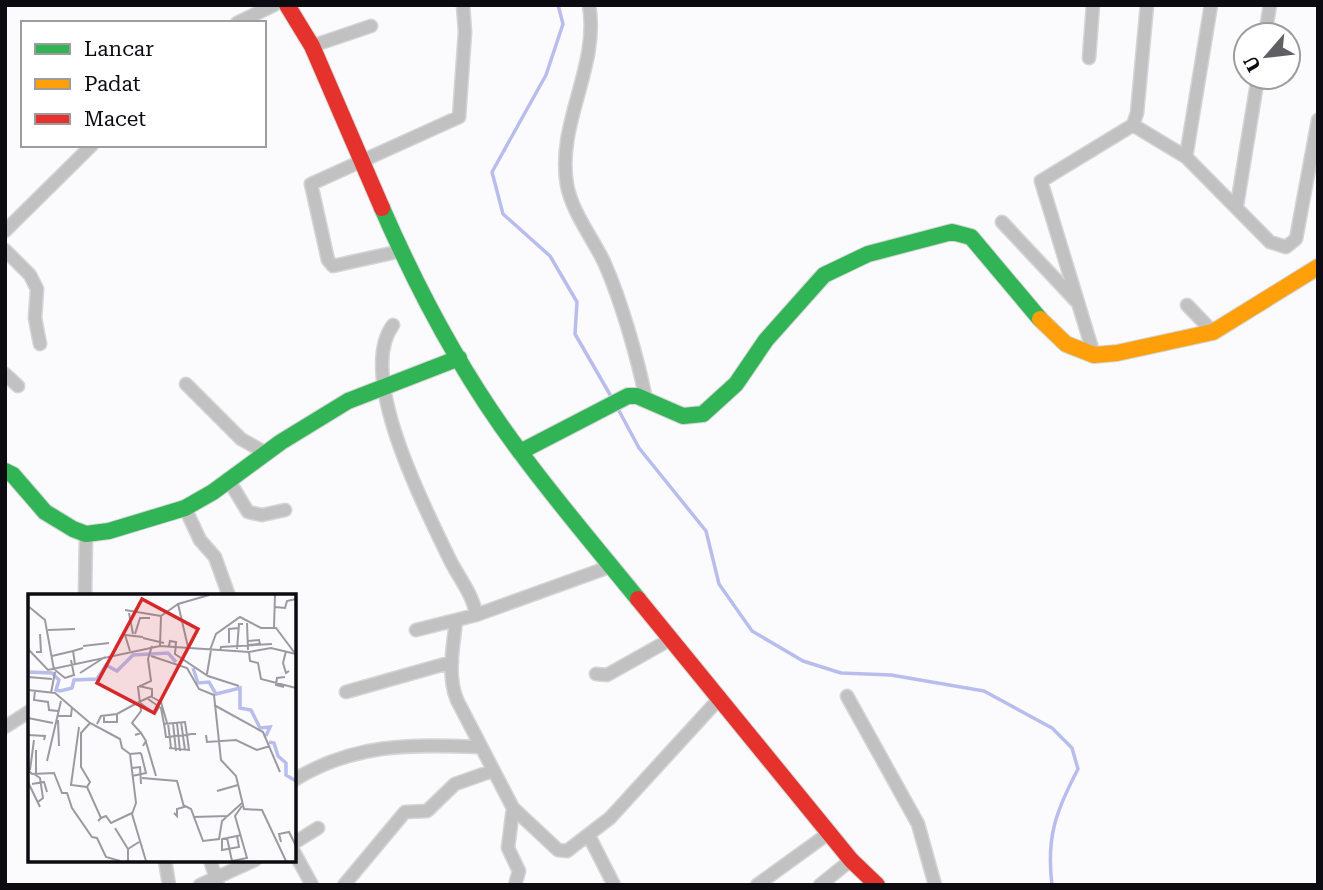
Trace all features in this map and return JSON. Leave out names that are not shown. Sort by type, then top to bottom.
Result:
[{"type":"street","points":[[241,21],[274,5]]},
{"type":"street","points":[[286,5],[321,43],[363,159],[401,251],[459,358],[520,453],[718,700],[851,860],[877,885]]},
{"type":"street","points":[[401,251],[333,266],[328,260],[311,184],[460,117],[465,32],[463,5]]},
{"type":"street","points":[[589,5],[587,56],[565,156],[567,186],[605,264],[641,373],[646,400]]},
{"type":"street","points":[[1089,58],[1093,5]]},
{"type":"street","points":[[1094,355],[1041,181],[1133,125],[1137,113],[1147,5]]},
{"type":"street","points":[[1186,157],[1211,5]]},
{"type":"street","points":[[321,43],[371,26]]},
{"type":"street","points":[[1237,205],[1256,91]]},
{"type":"street","points":[[1133,125],[1186,157],[1237,205],[1270,242],[1286,247],[1293,244],[1318,120]]},
{"type":"street","points":[[5,232],[90,147]]},
{"type":"street","points":[[1002,222],[1078,304]]},
{"type":"street","points":[[520,453],[614,402],[633,395],[683,416],[703,414],[736,384],[766,340],[824,275],[868,254],[952,232],[971,237],[1049,330],[1066,344],[1094,355],[1117,353],[1213,332],[1317,266]]},
{"type":"street","points":[[5,250],[30,275],[37,289],[35,318],[40,344]]},
{"type":"street","points":[[1187,305],[1213,332]]},
{"type":"street","points":[[393,325],[384,341],[383,389],[410,476],[477,615]]},
{"type":"street","points":[[5,471],[13,475],[45,512],[86,534],[120,528],[185,508],[348,401],[459,358]]},
{"type":"street","points":[[5,374],[18,386]]},
{"type":"street","points":[[186,384],[241,439],[266,453]]},
{"type":"street","points":[[228,479],[248,512],[262,515],[285,510]]},
{"type":"street","points":[[185,508],[200,540],[215,557],[228,594]]},
{"type":"street","points":[[85,594],[86,534]]},
{"type":"street","points":[[416,630],[477,615],[612,566]]},
{"type":"street","points":[[456,621],[452,663],[454,693],[479,747],[513,808],[554,849],[567,851],[610,818],[718,700]]},
{"type":"street","points":[[596,674],[611,673],[671,639]]},
{"type":"street","points":[[346,692],[452,663]]},
{"type":"street","points":[[847,696],[918,824],[935,885]]},
{"type":"street","points":[[5,727],[28,712]]},
{"type":"street","points":[[296,778],[327,763],[374,747],[424,744],[479,747]]},
{"type":"street","points":[[344,885],[406,811],[427,811],[455,784],[492,771]]},
{"type":"street","points":[[513,808],[508,848],[519,872],[515,885]]},
{"type":"street","points":[[296,842],[318,828]]},
{"type":"street","points":[[757,885],[829,833]]},
{"type":"street","points":[[589,836],[614,885]]},
{"type":"street","points":[[296,856],[312,885]]},
{"type":"street","points":[[820,885],[851,860]]},
{"type":"street","points":[[165,862],[169,885]]},
{"type":"street","points":[[211,862],[216,881]]},
{"type":"street","points":[[200,885],[216,881],[252,862]]},
{"type":"waterway","points":[[558,5],[563,24],[546,75],[492,172],[503,214],[550,256],[577,302],[575,334],[612,398]]},
{"type":"waterway","points":[[617,407],[639,448],[706,531],[719,584],[752,631],[803,661],[841,673],[891,675],[984,691],[1052,728],[1072,748],[1078,769],[1054,825],[1050,853],[1052,885]]},
{"type":"traffic: fast","points":[[382,208],[427,303],[500,425],[638,599]]},
{"type":"traffic: fast","points":[[520,452],[628,396],[637,396],[683,416],[703,414],[736,384],[766,340],[824,275],[868,254],[952,232],[971,237],[1040,319]]},
{"type":"traffic: fast","points":[[5,471],[13,475],[45,512],[73,529],[86,534],[109,531],[185,508],[213,492],[281,442],[348,401],[459,358]]},
{"type":"traffic: slow","points":[[1040,319],[1066,344],[1094,355],[1117,353],[1213,332],[1318,267]]},
{"type":"traffic: jam","points":[[287,5],[312,46],[382,208]]},
{"type":"traffic: jam","points":[[638,599],[851,860],[877,885]]}]
